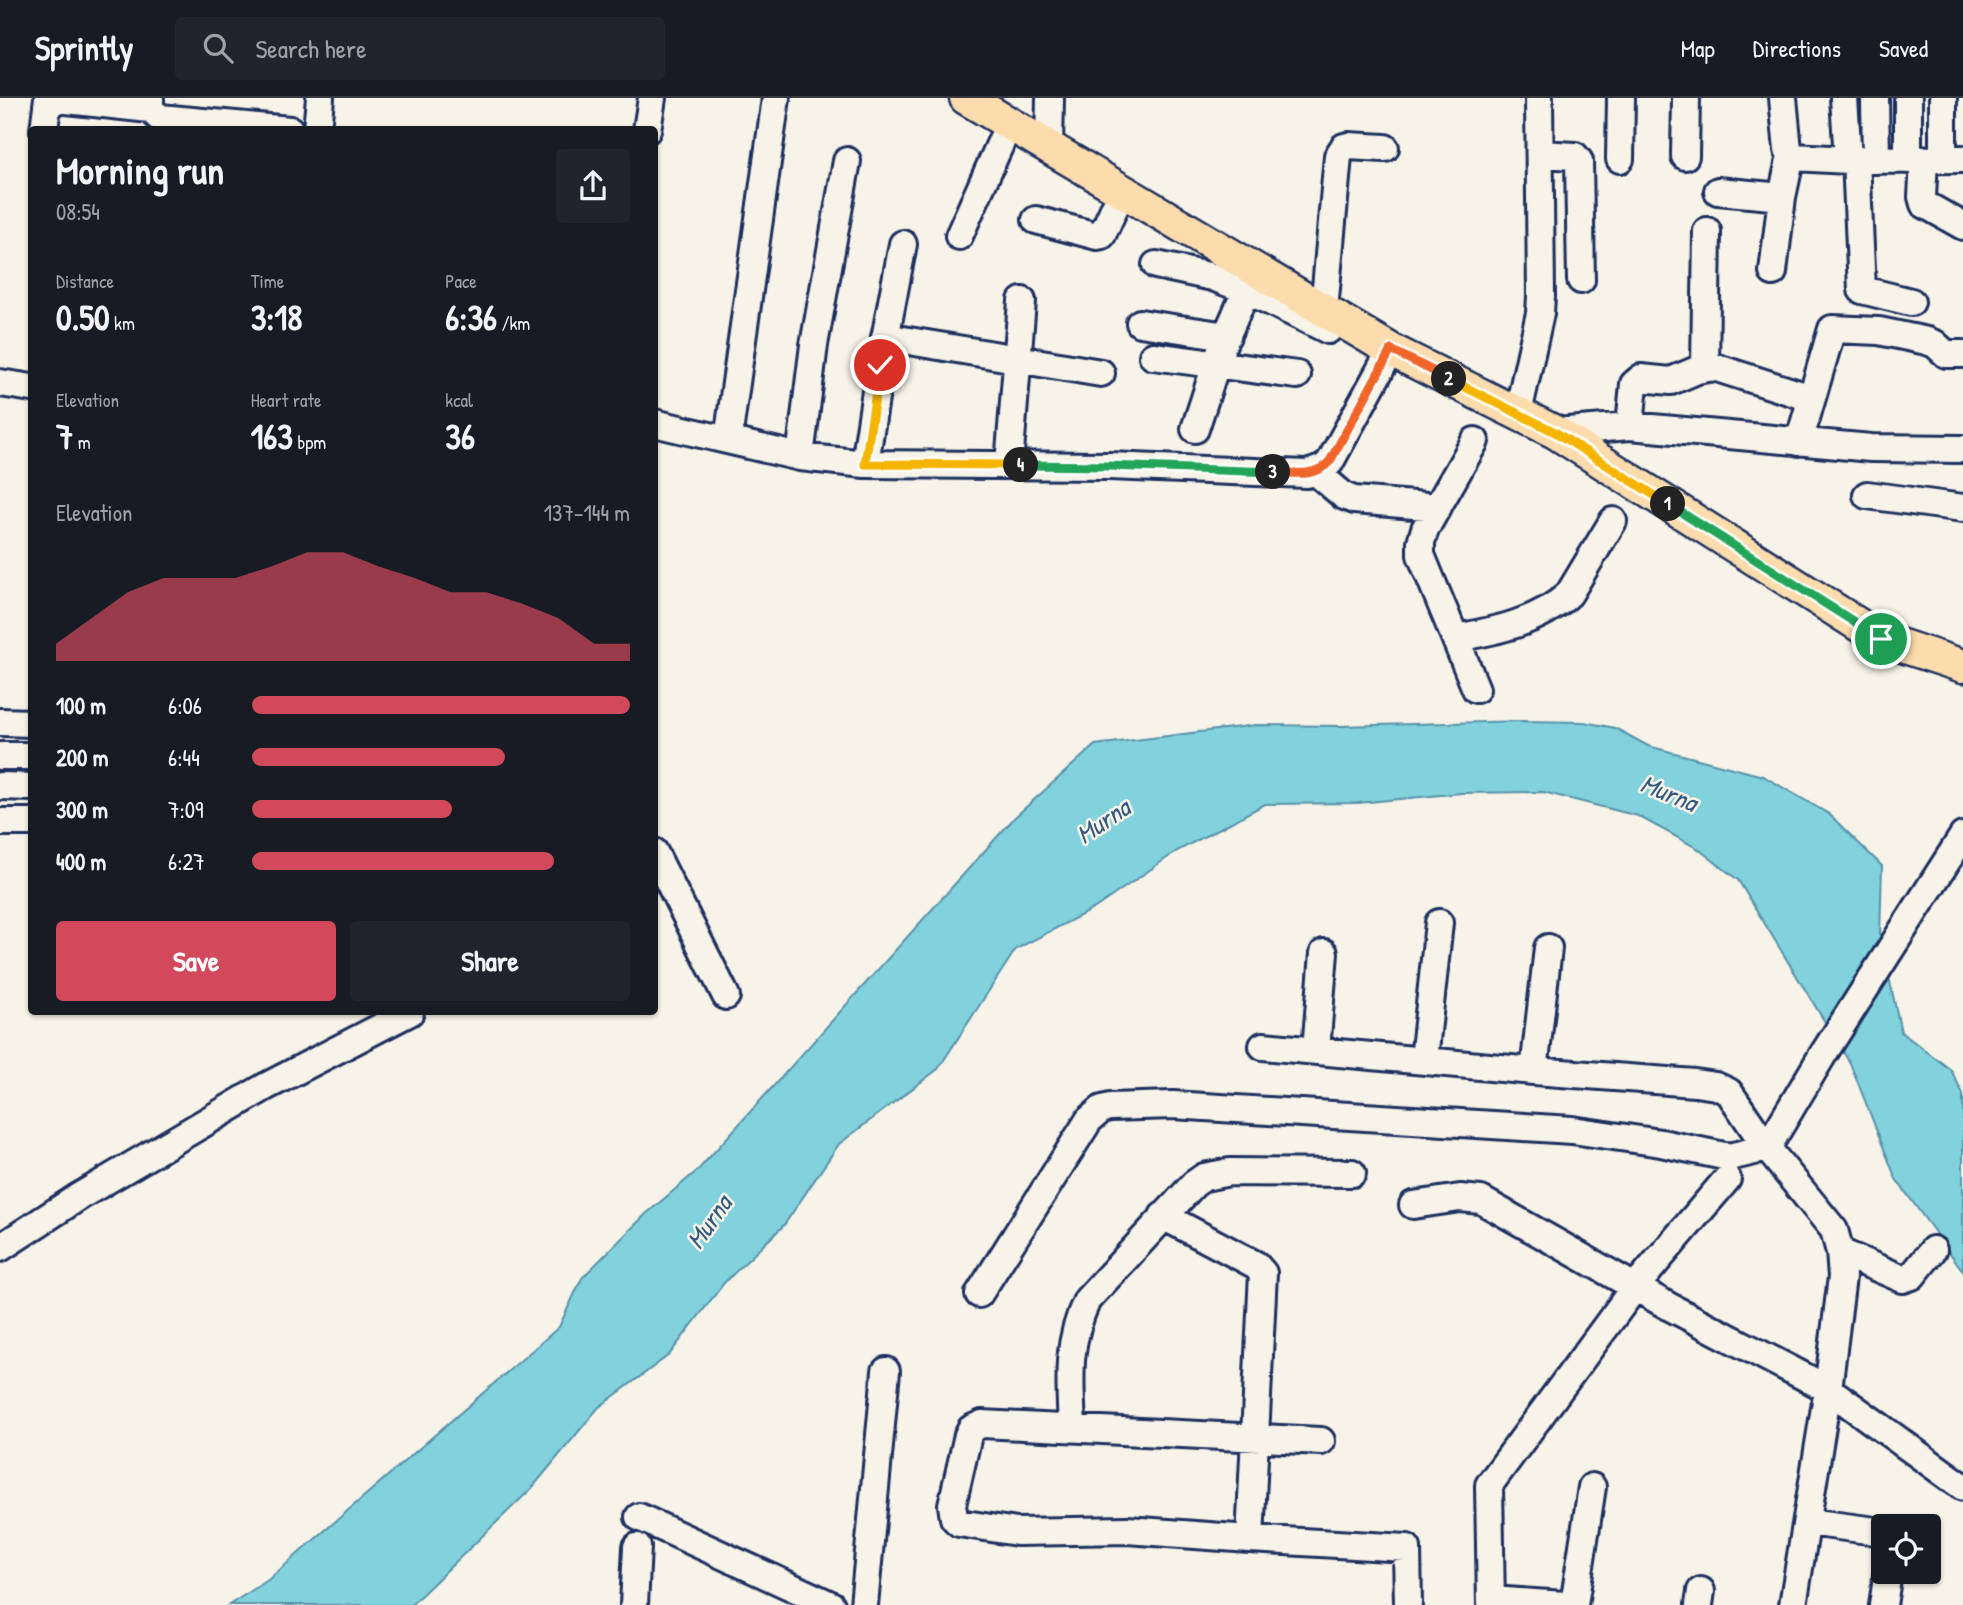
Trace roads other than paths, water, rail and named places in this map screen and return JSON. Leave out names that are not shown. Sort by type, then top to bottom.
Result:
[{"type":"main road","points":[[966,98],[1122,191],[1251,280],[1326,320],[1555,432],[1881,639],[1963,666]]},
{"type":"street","points":[[44,126],[48,98],[150,104],[160,118],[247,126]]},
{"type":"street","points":[[317,126],[320,98]]},
{"type":"street","points":[[648,126],[652,98]]},
{"type":"street","points":[[728,440],[776,98]]},
{"type":"street","points":[[1049,98],[1049,148]]},
{"type":"street","points":[[1518,414],[1542,296],[1539,98]]},
{"type":"street","points":[[1620,159],[1621,98]]},
{"type":"street","points":[[1685,156],[1686,98]]},
{"type":"street","points":[[1783,98],[1788,150],[1791,155],[1800,159],[1934,159]]},
{"type":"street","points":[[1844,98],[1860,160],[1862,290],[1911,302]]},
{"type":"street","points":[[1860,160],[1875,98]]},
{"type":"street","points":[[1908,98],[1934,159]]},
{"type":"street","points":[[1943,98],[1934,159],[1922,197],[1924,204],[1963,226]]},
{"type":"street","points":[[959,236],[1009,124]]},
{"type":"street","points":[[1326,320],[1338,156],[1344,147],[1348,146],[1385,148]]},
{"type":"street","points":[[1540,155],[1575,156],[1579,161],[1581,280]]},
{"type":"street","points":[[1773,272],[1782,197],[1791,155]]},
{"type":"street","points":[[800,457],[814,345],[847,161]]},
{"type":"street","points":[[1036,220],[1102,236],[1122,191]]},
{"type":"street","points":[[1718,191],[1782,197]]},
{"type":"street","points":[[1706,368],[1707,231]]},
{"type":"street","points":[[865,464],[903,244]]},
{"type":"street","points":[[1156,265],[1213,277],[1251,280],[1216,364],[1195,429]]},
{"type":"street","points":[[1010,465],[1022,301]]},
{"type":"street","points":[[1140,323],[1227,335]]},
{"type":"street","points":[[1799,442],[1830,332],[1834,328],[1879,331],[1931,342],[1947,354],[1963,354]]},
{"type":"street","points":[[885,337],[1101,373]]},
{"type":"street","points":[[658,424],[800,457],[865,464],[1109,466],[1307,474],[1316,472],[1330,461],[1391,350]]},
{"type":"street","points":[[1153,356],[1297,375]]},
{"type":"street","points":[[1630,426],[1634,384],[1641,378],[1671,381],[1714,367],[1811,398]]},
{"type":"street","points":[[0,383],[28,387]]},
{"type":"street","points":[[1555,432],[1630,426],[1871,448],[1963,449]]},
{"type":"street","points":[[1475,441],[1421,542],[1422,555],[1476,689]]},
{"type":"street","points":[[1316,472],[1345,496],[1354,500],[1438,507]]},
{"type":"street","points":[[1867,495],[1963,508]]},
{"type":"street","points":[[1455,638],[1505,628],[1559,603],[1569,594],[1613,521]]},
{"type":"street","points":[[0,722],[28,723]]},
{"type":"street","points":[[0,756],[28,756]]},
{"type":"street","points":[[0,786],[28,787]]},
{"type":"street","points":[[0,822],[28,822]]},
{"type":"street","points":[[979,1294],[1089,1120],[1102,1109],[1110,1107],[1173,1105],[1572,1130],[1661,1143],[1729,1157],[1767,1148],[1822,1056],[1963,836]]},
{"type":"street","points":[[658,860],[726,996]]},
{"type":"street","points":[[1424,1059],[1438,923]]},
{"type":"street","points":[[1534,1071],[1548,948]]},
{"type":"street","points":[[1316,1050],[1324,953]]},
{"type":"street","points":[[0,1248],[80,1196],[265,1087],[404,1015]]},
{"type":"street","points":[[1263,1046],[1716,1086],[1729,1092],[1767,1148],[1834,1230],[1840,1252],[1842,1277],[1828,1389],[1793,1605]]},
{"type":"street","points":[[1072,1428],[1069,1363],[1082,1311],[1101,1283],[1194,1184],[1216,1173],[1352,1173]]},
{"type":"street","points":[[1565,1605],[1491,1602],[1489,1485],[1635,1287],[1727,1179]]},
{"type":"street","points":[[1413,1205],[1460,1198],[1481,1200],[1635,1287],[1828,1389],[1963,1487]]},
{"type":"street","points":[[1163,1216],[1256,1265],[1263,1273],[1250,1539]]},
{"type":"street","points":[[1840,1252],[1903,1279],[1913,1276],[1933,1250]]},
{"type":"street","points":[[864,1605],[886,1371]]},
{"type":"street","points":[[1321,1441],[982,1424],[971,1429],[968,1435],[952,1505],[954,1518],[959,1523],[1017,1532],[1126,1530],[1407,1548],[1408,1605]]},
{"type":"street","points":[[1574,1605],[1592,1488]]},
{"type":"street","points":[[639,1517],[831,1605]]},
{"type":"street","points":[[1808,1521],[1871,1530]]},
{"type":"street","points":[[634,1605],[637,1547]]},
{"type":"street","points":[[1883,1605],[1886,1584]]},
{"type":"water","name":"Murna","points":[[1584,722],[1615,728],[1648,746],[1763,776],[1829,814],[1882,866],[1880,936],[1901,1032],[1951,1070],[1963,1094],[1963,1271],[1896,1179],[1850,1063],[1738,880],[1697,848],[1638,816],[1543,792],[1462,793],[1358,803],[1265,804],[1177,851],[1095,908],[1016,949],[938,1069],[839,1144],[784,1225],[724,1283],[669,1355],[598,1408],[532,1488],[411,1605],[229,1605],[268,1580],[559,1327],[582,1278],[646,1214],[698,1170],[1015,817],[1095,745],[1256,725],[1340,726]]}]
